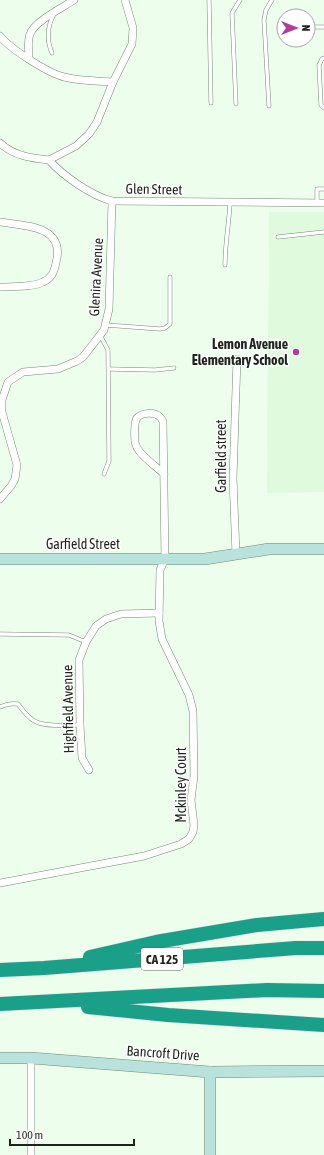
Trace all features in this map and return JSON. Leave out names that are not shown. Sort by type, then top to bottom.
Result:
[{"type":"highway","points":[[44,968],[156,942],[257,925],[324,919]]},
{"type":"highway","name":"CA 125","points":[[0,970],[44,968],[296,948],[324,948]]},
{"type":"highway","points":[[0,1004],[267,990],[324,990]]},
{"type":"highway","points":[[43,1002],[168,1015],[324,1025]]},
{"type":"street","points":[[29,59],[28,41],[32,30],[37,24],[74,0]]},
{"type":"street","points":[[0,143],[10,150],[27,158],[49,160],[76,146],[89,134],[97,122],[113,82],[130,49],[133,39],[132,22],[125,0]]},
{"type":"street","points":[[0,36],[14,49],[29,59],[63,77],[113,82]]},
{"type":"street","name":"Glen Street","points":[[49,160],[58,170],[75,182],[101,198],[112,201],[320,203]]},
{"type":"street","name":"Glenira Avenue","points":[[0,499],[15,479],[17,465],[2,412],[2,400],[8,382],[23,372],[58,369],[77,361],[100,335],[106,325],[109,309],[112,201]]},
{"type":"street","points":[[0,222],[36,227],[46,231],[56,243],[58,253],[53,273],[44,281],[32,285],[0,287]]},
{"type":"street","name":"Garfield street","points":[[236,359],[233,478],[236,554]]},
{"type":"street","points":[[159,613],[160,570],[165,559],[164,474],[163,422],[160,417],[156,415],[144,414],[138,417],[135,422],[135,445],[139,451],[164,474]]},
{"type":"street","name":"Garfield Street","points":[[0,559],[205,559],[269,549],[324,549]]},
{"type":"street","name":"Highfield Avenue","points":[[89,770],[82,758],[80,724],[79,660],[86,642],[96,626],[106,619],[121,614],[159,613]]},
{"type":"street","name":"Mckinley Court","points":[[0,883],[144,856],[186,842],[191,836],[194,828],[191,800],[194,776],[194,718],[189,695],[162,639],[159,613]]},
{"type":"street","name":"Bancroft Drive","points":[[0,1058],[31,1058],[210,1072],[324,1071]]},
{"type":"street","points":[[31,1058],[31,1155]]},
{"type":"street","points":[[210,1072],[210,1155]]},
{"type":"lane","points":[[209,0],[211,103]]},
{"type":"lane","points":[[236,104],[232,13],[240,0]]},
{"type":"lane","points":[[269,106],[264,20],[266,10],[272,0]]},
{"type":"lane","points":[[52,53],[47,37],[50,22],[55,13]]},
{"type":"lane","points":[[324,58],[322,59],[320,65],[321,105],[324,108]]},
{"type":"lane","points":[[320,203],[317,189],[324,189]]},
{"type":"lane","points":[[225,265],[225,243],[228,237],[230,203]]},
{"type":"lane","points":[[278,237],[324,232]]},
{"type":"lane","points":[[106,325],[160,329],[165,328],[170,324],[170,277]]},
{"type":"lane","points":[[100,335],[108,350],[109,461],[104,474]]},
{"type":"lane","points":[[108,369],[155,370],[174,368]]},
{"type":"lane","points":[[0,634],[69,635],[86,642]]},
{"type":"lane","points":[[0,707],[13,703],[18,704],[24,712],[38,723],[66,725],[80,724]]},
{"type":"shaded area","name":"Lemon Avenue Elementary School","points":[[269,212],[324,212],[324,492],[267,493]]},
{"type":"place","name":"Lemon Avenue Elementary School","points":[[296,352]]}]
